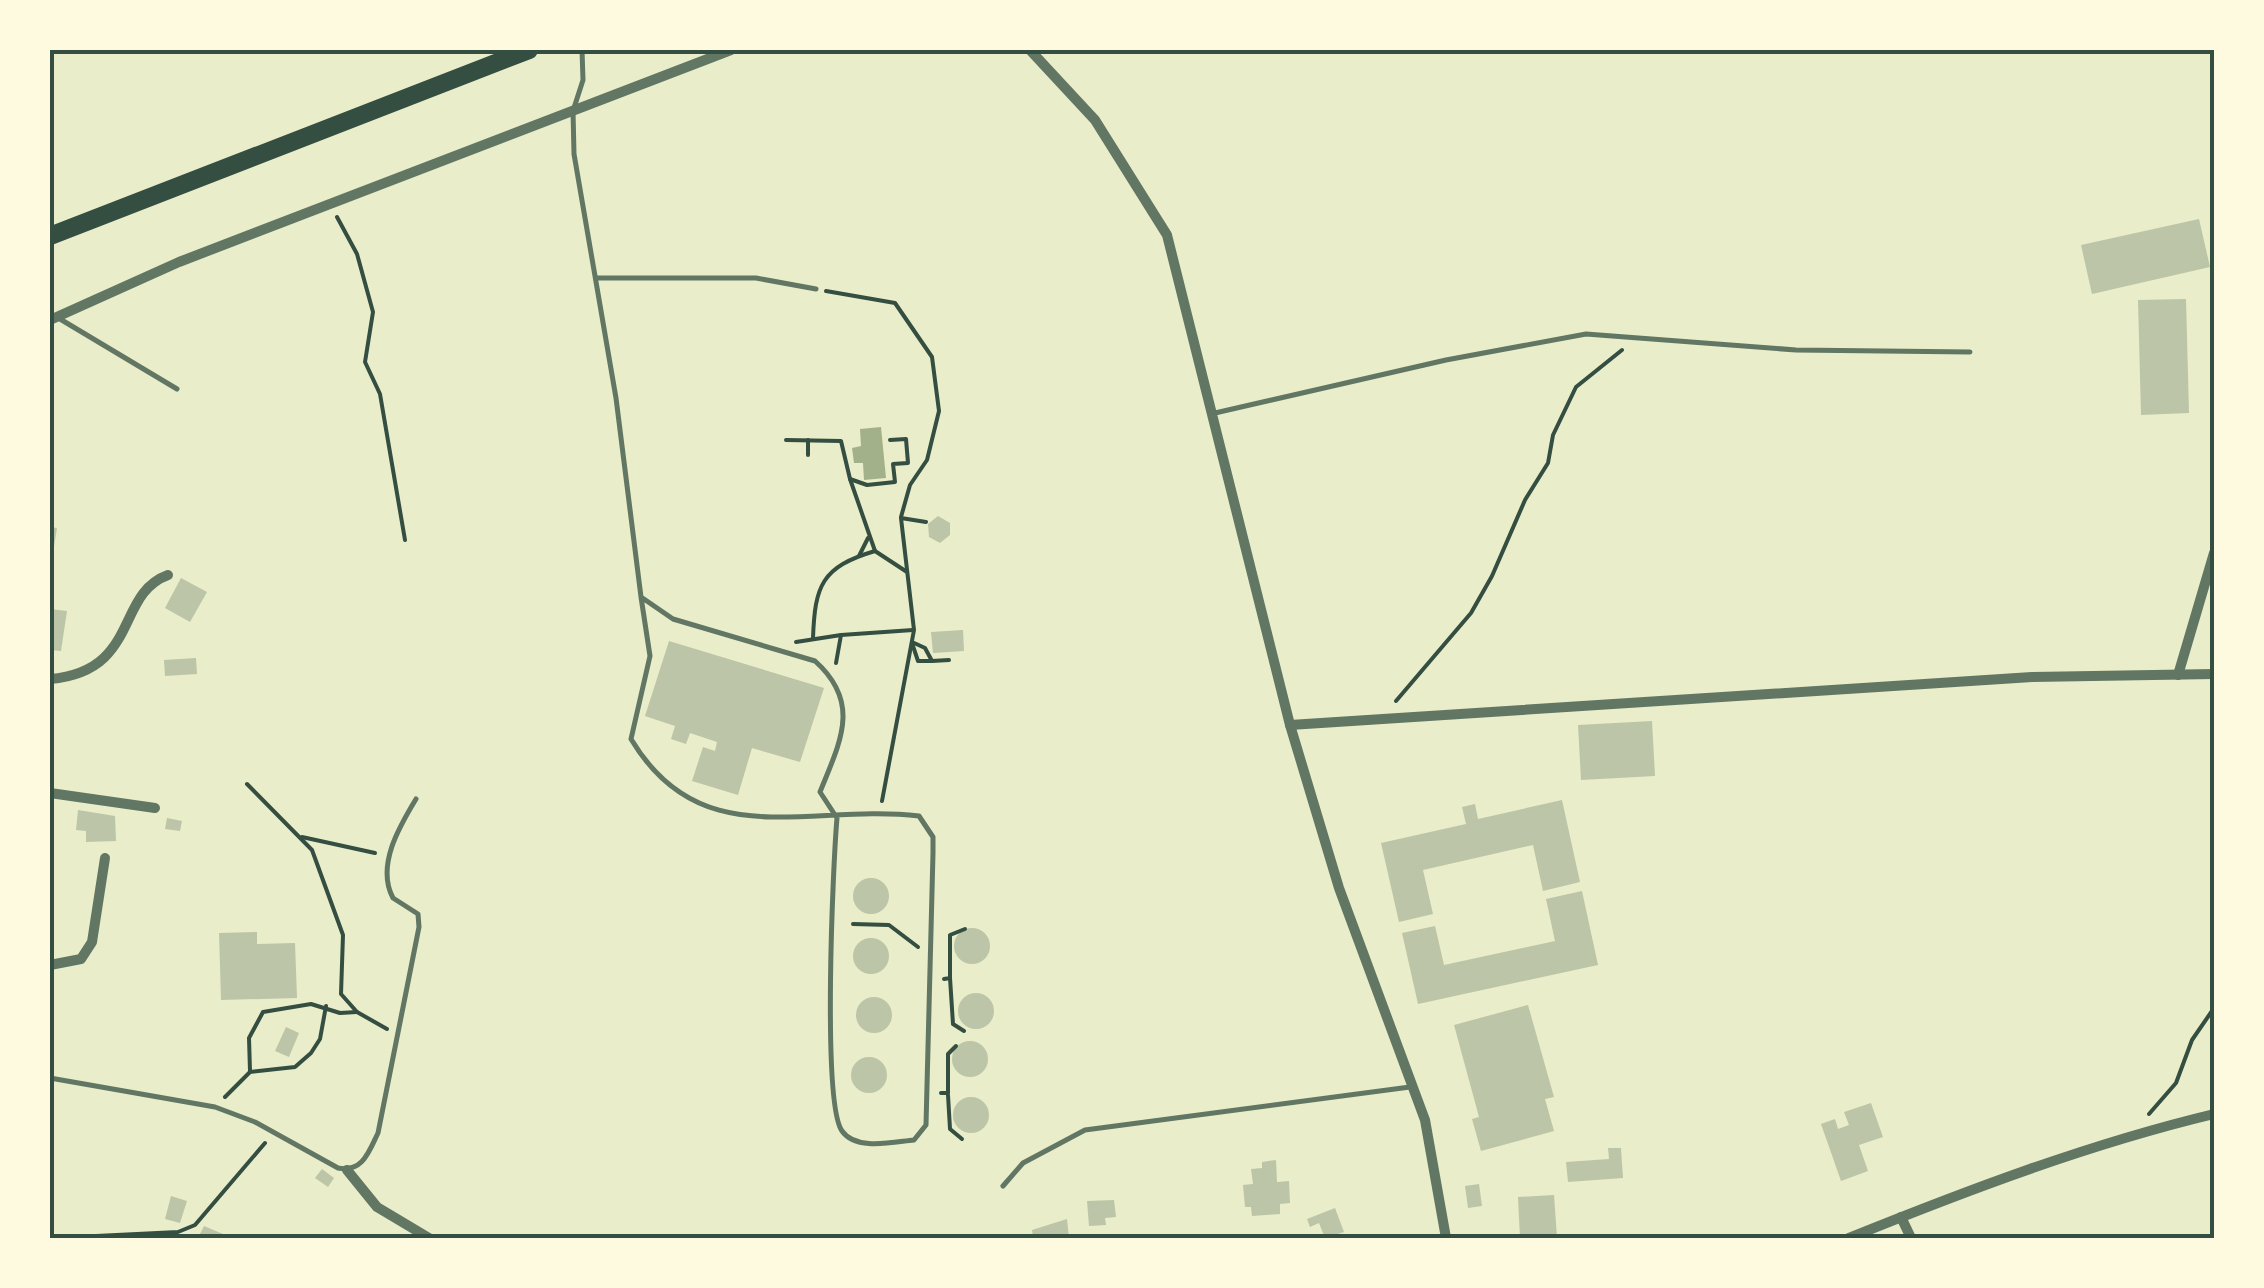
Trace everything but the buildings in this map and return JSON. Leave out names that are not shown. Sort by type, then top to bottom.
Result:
[{"type":"highway","points":[[50,236],[530,50]]},
{"type":"street","points":[[54,319],[180,262],[730,50]]},
{"type":"street","points":[[1030,50],[1096,120],[1168,235],[1290,725],[1339,888],[1426,1120],[1446,1238]]},
{"type":"street","points":[[2178,675],[2214,554]]},
{"type":"street","points":[[50,679],[79,673],[102,661],[120,641],[145,589],[168,574]]},
{"type":"street","points":[[1290,725],[2013,678],[2214,674]]},
{"type":"street","points":[[50,793],[155,808]]},
{"type":"street","points":[[50,965],[81,959],[92,942],[104,858]]},
{"type":"street","points":[[1849,1238],[2134,1134],[2214,1114]]},
{"type":"street","points":[[347,1170],[377,1206],[430,1238]]},
{"type":"street","points":[[1902,1217],[1911,1238]]},
{"type":"lane","points":[[582,50],[583,80],[573,110],[574,154],[596,278],[641,598],[650,656],[630,739],[650,772],[686,800],[736,815],[837,818],[919,816],[932,837],[926,1125],[914,1140],[863,1143],[840,1129],[833,1102],[837,818],[820,792],[845,720],[834,678],[815,661],[673,619],[641,598]]},
{"type":"lane","points":[[596,278],[756,278],[816,289]]},
{"type":"lane","points":[[54,319],[178,388]]},
{"type":"lane","points":[[1215,414],[1562,336],[1865,353],[1970,352]]},
{"type":"lane","points":[[50,1078],[215,1108],[347,1170],[362,1163],[378,1133],[419,927],[418,914],[393,898],[387,886],[390,856],[416,799]]},
{"type":"lane","points":[[1002,1186],[1023,1163],[1085,1130],[1412,1086]]},
{"type":"path","points":[[329,205],[357,254],[372,304],[374,328],[365,362],[380,394],[405,540]]},
{"type":"path","points":[[816,289],[895,303],[905,312],[932,357],[937,428],[900,518],[914,630],[880,816]]},
{"type":"path","points":[[1379,719],[1470,613],[1548,463],[1552,434],[1576,387],[1640,338]]},
{"type":"path","points":[[850,478],[867,484],[895,482],[893,464],[908,463],[906,439],[890,440]]},
{"type":"path","points":[[786,440],[841,441],[874,552],[906,572]]},
{"type":"path","points":[[808,440],[808,455]]},
{"type":"path","points":[[900,518],[926,522]]},
{"type":"path","points":[[859,556],[869,535]]},
{"type":"path","points":[[813,638],[814,594],[842,563],[874,552]]},
{"type":"path","points":[[776,648],[813,638],[914,630]]},
{"type":"path","points":[[834,678],[841,636]]},
{"type":"path","points":[[912,642],[918,661],[949,660]]},
{"type":"path","points":[[912,642],[925,648],[932,661]]},
{"type":"path","points":[[248,784],[312,850],[341,926],[342,994],[356,1012],[396,1033]]},
{"type":"path","points":[[302,837],[390,856]]},
{"type":"path","points":[[854,924],[889,925],[901,930],[914,947],[928,948]]},
{"type":"path","points":[[964,1031],[953,1024],[950,935],[965,929]]},
{"type":"path","points":[[927,980],[950,978]]},
{"type":"path","points":[[250,1072],[249,1038],[262,1012],[326,1006],[340,1013],[356,1012]]},
{"type":"path","points":[[215,1108],[250,1072],[294,1066],[310,1053],[320,1039],[326,1006]]},
{"type":"path","points":[[2134,1134],[2176,1083],[2197,1030],[2214,1008]]},
{"type":"path","points":[[956,1046],[948,1054],[950,1130],[962,1139]]},
{"type":"path","points":[[926,1094],[948,1093]]},
{"type":"path","points":[[55,1238],[178,1232],[195,1225],[274,1133]]},
{"type":"shaded area","points":[[881,427],[886,478],[864,480],[863,463],[854,463],[852,448],[861,446],[860,429]]}]
